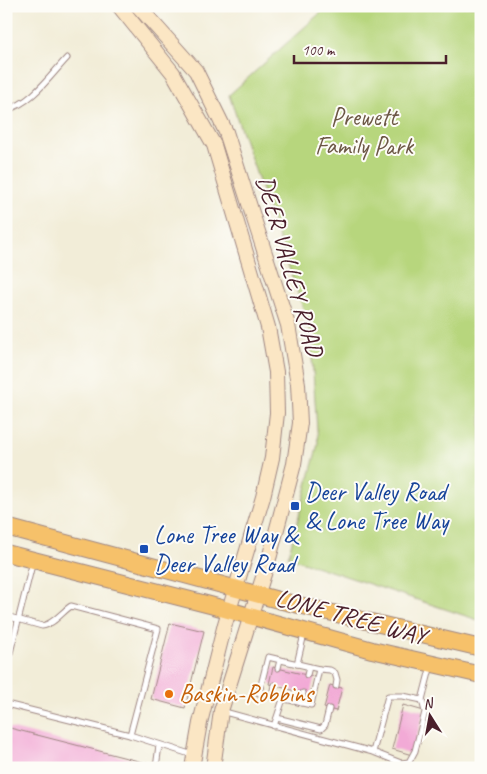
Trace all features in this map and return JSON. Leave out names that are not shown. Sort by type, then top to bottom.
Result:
[{"type":"main road","name":"DEER VALLEY ROAD","points":[[119,6],[173,73],[214,145],[268,327],[276,372],[277,414],[272,458],[263,497],[229,610],[200,723],[195,764]]},
{"type":"main road","name":"DEER VALLEY ROAD","points":[[138,6],[196,71],[226,132],[288,325],[296,367],[300,423],[294,464],[270,555],[221,711],[213,768]]},
{"type":"main road","name":"LONE TREE WAY","points":[[6,527],[257,594],[481,648]]},
{"type":"main road","name":"LONE TREE WAY","points":[[6,553],[431,664],[481,675]]},
{"type":"lane","points":[[6,110],[28,100],[67,58]]},
{"type":"lane","points":[[6,669],[20,620],[33,561]]},
{"type":"lane","points":[[6,616],[47,626],[71,606],[158,629],[130,735]]},
{"type":"lane","points":[[297,664],[304,631]]},
{"type":"lane","points":[[319,669],[311,705],[259,693],[268,657],[330,670],[335,673],[336,686]]},
{"type":"lane","points":[[278,668],[280,660]]},
{"type":"lane","points":[[221,711],[373,752],[402,763],[409,762],[415,751],[425,712],[422,700],[431,664]]},
{"type":"lane","points":[[307,675],[309,667]]},
{"type":"lane","points":[[272,696],[274,685]]},
{"type":"lane","points":[[301,703],[303,693]]},
{"type":"lane","points":[[373,752],[388,696],[403,696],[422,700]]},
{"type":"lane","points":[[274,726],[284,699]]},
{"type":"lane","points":[[6,704],[130,735],[159,746],[195,764]]},
{"type":"lane","points":[[277,718],[322,729],[330,709]]},
{"type":"lane","points":[[156,768],[159,746]]},
{"type":"green space","name":"Prewett Family Park","points":[[328,6],[481,6],[481,621],[288,557],[318,444],[310,328],[229,95]]},
{"type":"building","points":[[170,623],[204,631],[185,708],[151,699]]},
{"type":"building","points":[[273,667],[315,677],[310,695],[269,684]]},
{"type":"building","points":[[330,685],[342,688],[336,711],[324,708]]},
{"type":"building","points":[[403,705],[424,711],[412,755],[392,749]]},
{"type":"building","points":[[6,727],[150,764],[149,768],[6,768]]},
{"type":"place","name":"Deer Valley Road & Lone Tree Way","points":[[295,506]]},
{"type":"place","name":"Lone Tree Way & Deer Valley Road","points":[[144,549]]},
{"type":"place","name":"Baskin-Robbins","points":[[169,694]]}]
